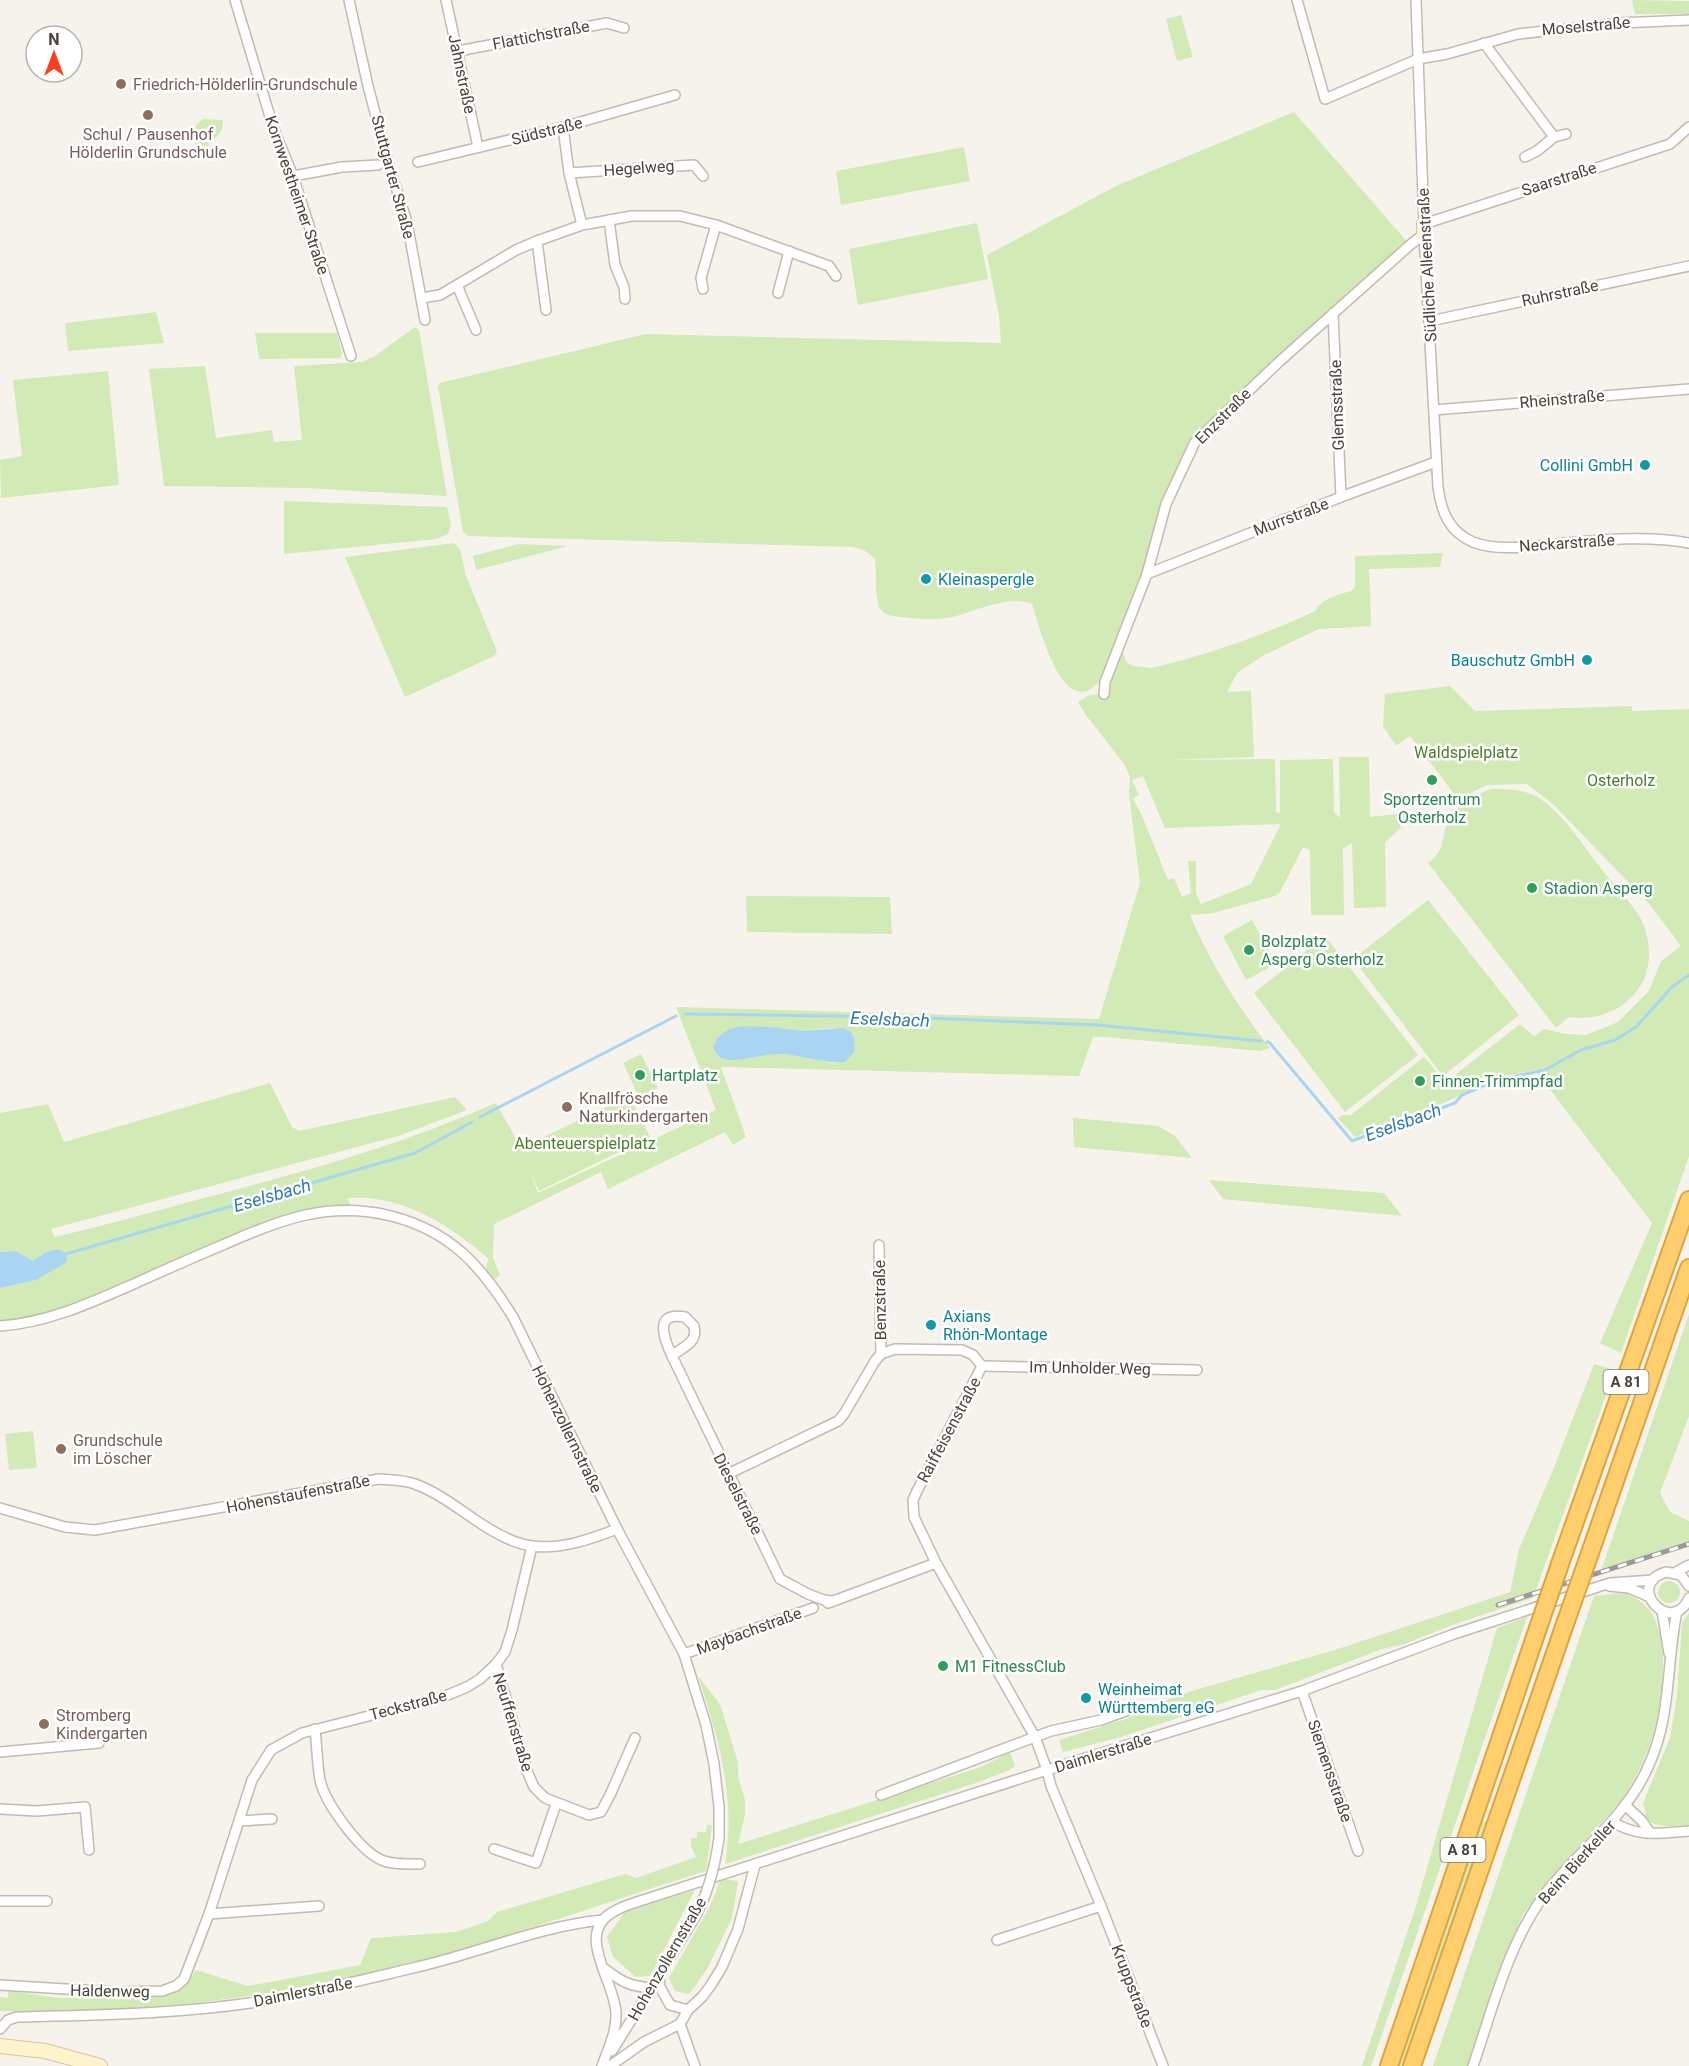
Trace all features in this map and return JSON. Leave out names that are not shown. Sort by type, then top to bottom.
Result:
[{"type":"highway","name":"A 81","points":[[1389,2066],[1560,1564],[1689,1200]]},
{"type":"highway","name":"A 81","points":[[1412,2066],[1689,1268]]},
{"type":"street","name":"Kornwestheimer Straße","points":[[235,0],[271,123],[293,176],[351,356]]},
{"type":"street","name":"Stuttgarter Straße","points":[[349,0],[368,86],[407,222],[425,320]]},
{"type":"street","name":"Jahnstraße","points":[[446,0],[478,147]]},
{"type":"street","name":"Moselstraße","points":[[1297,0],[1325,99],[1418,59],[1447,54],[1518,34],[1545,29],[1637,21],[1689,21]]},
{"type":"street","name":"Südliche Alleenstraße","points":[[1416,0],[1424,229],[1436,462],[1441,506],[1451,526]]},
{"type":"street","name":"Flattichstraße","points":[[458,51],[607,22],[624,28]]},
{"type":"street","points":[[1484,43],[1554,137]]},
{"type":"street","name":"Südstraße","points":[[418,162],[563,127],[675,95]]},
{"type":"street","points":[[563,127],[569,173],[582,225]]},
{"type":"street","name":"Saarstraße","points":[[1424,229],[1670,144],[1689,127]]},
{"type":"street","points":[[1525,157],[1537,152],[1554,137],[1566,134]]},
{"type":"street","points":[[293,176],[342,167],[378,165]]},
{"type":"street","name":"Hegelweg","points":[[569,173],[694,165],[703,176]]},
{"type":"street","points":[[421,298],[440,295],[516,250],[537,241],[582,225],[654,215],[680,216],[716,225],[829,266],[836,276]]},
{"type":"street","points":[[609,220],[615,265],[624,287],[625,299]]},
{"type":"street","points":[[703,289],[701,278],[716,225]]},
{"type":"street","name":"Enzstraße","points":[[1104,694],[1105,682],[1147,574],[1166,504],[1195,442],[1424,229]]},
{"type":"street","points":[[537,241],[546,310]]},
{"type":"street","points":[[778,293],[789,251]]},
{"type":"street","name":"Ruhrstraße","points":[[1430,321],[1689,266]]},
{"type":"street","points":[[457,285],[476,330]]},
{"type":"street","name":"Glemsstraße","points":[[1333,314],[1341,497]]},
{"type":"street","name":"Rheinstraße","points":[[1434,410],[1689,389]]},
{"type":"street","name":"Murrstraße","points":[[1147,574],[1436,462]]},
{"type":"street","name":"Neckarstraße","points":[[1451,526],[1470,540],[1493,547],[1628,539],[1660,539],[1689,543]]},
{"type":"street","name":"Hohenzollernstraße","points":[[0,1326],[20,1324],[73,1308],[257,1230],[307,1214],[353,1210],[408,1221],[447,1240],[473,1261],[513,1317],[617,1529],[684,1654],[706,1725],[714,1764],[719,1807],[719,1838],[711,1877],[703,1900],[692,1922],[602,2066]]},
{"type":"street","name":"Benzstraße","points":[[879,1245],[881,1354]]},
{"type":"street","name":"Dieselstraße","points":[[672,1356],[695,1338],[694,1326],[685,1317],[671,1317],[663,1327],[665,1341],[672,1356],[728,1474],[780,1579],[808,1594],[832,1601]]},
{"type":"street","name":"Raiffeisenstraße","points":[[881,1354],[895,1349],[962,1350],[973,1355],[982,1366],[913,1500],[914,1517],[936,1563],[1035,1737],[1051,1786]]},
{"type":"street","points":[[728,1474],[838,1421],[881,1354]]},
{"type":"street","name":"Im Unholder Weg","points":[[982,1366],[1197,1370]]},
{"type":"street","name":"Hohenstaufenstraße","points":[[0,1508],[65,1527],[96,1530],[379,1479],[416,1484],[442,1497],[484,1526],[532,1546],[566,1545],[617,1529]]},
{"type":"street","name":"Teckstraße","points":[[209,1914],[252,1780],[272,1750],[294,1737],[315,1729],[451,1694],[467,1687],[496,1664],[504,1652],[512,1630],[532,1546]]},
{"type":"street","name":"Maybachstraße","points":[[684,1654],[936,1563]]},
{"type":"street","name":"Daimlerstraße","points":[[0,2029],[8,2020],[17,2017],[118,2015],[258,2001],[432,1964],[565,1926],[603,1920],[612,1912],[633,1904],[1047,1770],[1302,1691],[1454,1634],[1604,1585],[1621,1581],[1653,1580],[1661,1573],[1676,1572],[1689,1565]]},
{"type":"street","points":[[1676,1572],[1689,1584]]},
{"type":"street","points":[[1653,1580],[1650,1585],[1650,1597],[1654,1605],[1662,1611],[1677,1611],[1683,1608],[1689,1598]]},
{"type":"street","name":"Daimlerstraße","points":[[1604,1585],[1629,1588],[1650,1597]]},
{"type":"street","name":"Beim Bierkeller","points":[[1662,1611],[1670,1659]]},
{"type":"street","name":"Beim Bierkeller","points":[[1473,2066],[1513,1953],[1529,1919],[1557,1880],[1613,1822],[1643,1779],[1661,1734],[1667,1704],[1670,1659],[1677,1611]]},
{"type":"street","name":"Neuffenstraße","points":[[496,1664],[527,1771],[534,1787],[545,1798],[556,1804],[590,1815],[601,1812],[635,1738]]},
{"type":"street","name":"Siemensstraße","points":[[1302,1691],[1358,1851]]},
{"type":"street","points":[[880,1795],[1035,1737],[1101,1720],[1131,1709]]},
{"type":"street","points":[[315,1729],[320,1779],[327,1799],[338,1817],[366,1848],[382,1861],[420,1864]]},
{"type":"street","points":[[0,1752],[99,1743]]},
{"type":"street","name":"Kruppstraße","points":[[1051,1786],[1101,1906],[1163,2066]]},
{"type":"street","points":[[494,1849],[536,1863],[556,1804]]},
{"type":"street","points":[[1626,1806],[1642,1821],[1650,1833]]},
{"type":"street","points":[[0,1809],[37,1811],[85,1807],[89,1850]]},
{"type":"street","points":[[239,1821],[272,1819]]},
{"type":"street","points":[[1613,1822],[1630,1831],[1650,1833],[1689,1831]]},
{"type":"street","points":[[610,2066],[644,2042],[680,2024],[688,2010],[702,1997],[722,1967],[738,1929],[755,1865]]},
{"type":"street","points":[[0,1901],[47,1901]]},
{"type":"street","points":[[209,1914],[319,1906]]},
{"type":"street","points":[[997,1940],[1101,1906]]},
{"type":"street","name":"Haldenweg","points":[[0,1985],[74,1990],[162,1991],[176,1986],[184,1978],[209,1914]]},
{"type":"street","points":[[602,2066],[613,2037],[616,2015],[614,1996],[595,1939],[603,1920]]},
{"type":"street","points":[[603,1967],[623,1983],[651,1988]]},
{"type":"street","points":[[659,1976],[660,1987],[670,2005],[688,2010]]},
{"type":"street","points":[[680,2024],[695,2066]]},
{"type":"street","points":[[0,2046],[45,2051],[100,2066]]},
{"type":"green space","points":[[1632,0],[1689,1],[1689,14],[1635,14]]},
{"type":"green space","points":[[1181,15],[1193,57],[1177,61],[1166,19]]},
{"type":"green space","points":[[1294,112],[1410,245],[1195,442],[1166,504],[1147,574],[1103,677],[1089,690],[1077,691],[1066,683],[1056,669],[1032,604],[1023,601],[1003,602],[939,619],[887,615],[881,610],[877,600],[875,560],[868,552],[856,548],[468,536],[463,532],[438,387],[440,383],[646,334],[1001,343],[999,316],[987,255],[1118,185]]},
{"type":"green space","points":[[203,119],[223,120],[223,124],[220,134],[208,143],[209,146],[199,147],[195,144],[196,125]]},
{"type":"green space","points":[[964,147],[970,181],[841,205],[836,171]]},
{"type":"green space","points":[[977,223],[988,279],[858,305],[849,249]]},
{"type":"green space","points":[[156,312],[164,343],[68,351],[65,323]]},
{"type":"green space","points":[[415,327],[419,330],[447,496],[305,488],[164,486],[149,369],[205,366],[216,438],[272,430],[274,442],[302,440],[294,366],[362,362],[375,356]]},
{"type":"green space","points":[[255,333],[337,333],[342,354],[340,358],[259,359]]},
{"type":"green space","points":[[108,371],[119,485],[1,498],[0,460],[22,456],[13,380]]},
{"type":"green space","points":[[284,501],[447,507],[451,524],[448,534],[436,539],[284,554]]},
{"type":"green space","points":[[454,543],[460,549],[466,576],[497,651],[494,656],[405,697],[345,557]]},
{"type":"green space","points":[[518,544],[568,546],[476,570],[473,556]]},
{"type":"green space","name":"Abenteuerspielplatz","points":[[1443,553],[1440,567],[1369,569],[1371,626],[1319,629],[1264,655],[1237,673],[1227,692],[1251,691],[1254,757],[1166,760],[1275,759],[1276,812],[1280,813],[1280,760],[1333,759],[1334,812],[1340,818],[1339,757],[1369,757],[1370,817],[1397,814],[1401,828],[1385,842],[1386,907],[1354,908],[1352,843],[1343,849],[1344,915],[1311,915],[1310,850],[1303,847],[1280,892],[1275,896],[1213,913],[1190,915],[1206,950],[1226,984],[1270,1048],[1260,1051],[1093,1037],[1079,1076],[721,1067],[746,1137],[733,1145],[725,1132],[608,1189],[601,1172],[494,1224],[493,1258],[500,1275],[490,1282],[485,1276],[488,1258],[440,1223],[405,1206],[387,1201],[347,1198],[353,1210],[307,1214],[73,1308],[0,1326],[0,1288],[36,1280],[44,1253],[33,1261],[16,1251],[0,1252],[0,1113],[48,1104],[64,1142],[270,1083],[292,1127],[299,1131],[455,1097],[467,1110],[398,1136],[51,1229],[54,1237],[109,1224],[350,1157],[424,1132],[496,1103],[521,1148],[629,1096],[650,1137],[539,1191],[529,1169],[538,1193],[716,1110],[676,1007],[1099,1019],[1140,883],[1129,794],[1130,776],[1124,764],[1078,702],[1089,695],[1104,694],[1120,645],[1127,663],[1152,668],[1194,657],[1255,636],[1315,611],[1326,600],[1351,591],[1355,587],[1355,556]],"holes":[[[1143,776],[1165,828],[1281,824],[1251,884],[1201,904],[1196,893],[1196,861],[1188,861],[1191,893],[1182,897],[1174,878],[1168,880],[1133,798],[1139,795],[1132,780]],[[772,1027],[804,1031],[832,1028],[851,1032],[855,1051],[834,1063],[777,1054],[723,1059]]]},
{"type":"green space","name":"Osterholz","points":[[1450,686],[1475,711],[1632,706],[1632,711],[1689,709],[1689,1156],[1621,1353],[1600,1343],[1652,1223],[1535,1070],[1497,1078],[1411,1118],[1355,1137],[1338,1118],[1342,1115],[1351,1115],[1424,1057],[1446,1082],[1520,1024],[1534,1036],[1544,1029],[1566,1034],[1586,1035],[1618,1022],[1649,991],[1661,961],[1681,946],[1651,906],[1554,805],[1527,784],[1487,785],[1458,799],[1410,736],[1396,746],[1383,726],[1385,694]]},
{"type":"green space","name":"Stadion Asperg","points":[[1492,789],[1526,792],[1547,804],[1573,832],[1640,918],[1647,937],[1649,955],[1647,972],[1640,986],[1618,1008],[1587,1018],[1569,1017],[1556,1028],[1428,863],[1440,850],[1446,827],[1453,813],[1471,798]]},
{"type":"green space","points":[[746,896],[890,897],[892,934],[747,932]]},
{"type":"green space","points":[[1428,900],[1519,1015],[1443,1076],[1353,959]]},
{"type":"green space","name":"Bolzplatz Asperg Osterholz","points":[[1252,920],[1276,964],[1246,980],[1223,936]]},
{"type":"green space","points":[[1325,936],[1418,1055],[1345,1112],[1254,993]]},
{"type":"green space","name":"Hartplatz","points":[[641,1054],[658,1088],[639,1097],[623,1063]]},
{"type":"green space","points":[[1073,1118],[1158,1126],[1175,1136],[1192,1158],[1074,1147]]},
{"type":"green space","points":[[1209,1180],[1384,1193],[1402,1216],[1223,1199]]},
{"type":"green space","points":[[1689,1314],[1689,1416],[1660,1493],[1670,1512],[1689,1521],[1689,1542],[1601,1571]]},
{"type":"green space","points":[[1594,1364],[1615,1370],[1533,1598],[1455,1624],[1402,1645],[1382,1649],[1275,1690],[1261,1690],[1121,1737],[1063,1752],[1059,1740],[1126,1719],[1195,1690],[1338,1649],[1510,1592],[1519,1549],[1551,1475]]},
{"type":"green space","points":[[33,1431],[37,1468],[9,1470],[5,1434]]},
{"type":"green space","points":[[1669,1581],[1677,1584],[1680,1592],[1677,1600],[1669,1603],[1661,1600],[1658,1592],[1661,1584]]},
{"type":"green space","points":[[1623,1593],[1641,1602],[1651,1612],[1658,1631],[1662,1631],[1661,1698],[1651,1741],[1643,1761],[1621,1801],[1541,1890],[1523,1915],[1505,1958],[1467,2066],[1433,2066],[1594,1596]]},
{"type":"green space","points":[[1689,1613],[1689,1825],[1664,1826],[1643,1817],[1646,1813],[1643,1803],[1670,1738],[1677,1696],[1682,1623]]},
{"type":"green space","points":[[1527,1617],[1371,2066],[1362,2066],[1415,1909],[1497,1628]]},
{"type":"green space","points":[[698,1676],[720,1704],[738,1762],[738,1776],[745,1800],[745,1814],[738,1844],[981,1767],[1010,1752],[1015,1766],[976,1783],[725,1864],[728,1815],[724,1769]]},
{"type":"green space","points":[[1483,1821],[1487,1822],[1403,2066],[1398,2066]]},
{"type":"green space","points":[[707,1825],[712,1825],[706,1871],[428,1959],[323,1984],[216,2000],[108,2009],[0,2011],[0,1997],[8,1998],[8,1992],[12,1991],[58,1998],[163,1997],[182,1987],[196,1970],[248,1986],[360,1965],[371,1938],[456,1932],[488,1921],[497,1912],[625,1874],[636,1878],[696,1857],[691,1846],[691,1838],[697,1838],[697,1832],[706,1832]]},
{"type":"green space","points":[[721,1879],[738,1881],[732,1918],[707,1969],[689,1994],[675,1991],[669,1978],[710,1906]]},
{"type":"green space","points":[[695,1890],[650,1976],[636,1977],[613,1957],[607,1937],[625,1912]]},
{"type":"water","points":[[746,1026],[804,1031],[843,1028],[851,1032],[855,1051],[845,1062],[829,1062],[780,1054],[730,1060],[720,1057],[713,1046],[724,1032],[731,1029]]},
{"type":"water","points":[[59,1249],[66,1254],[67,1262],[36,1280],[0,1288],[0,1252],[16,1251],[33,1261],[44,1253]]},
{"type":"waterway","name":"Eselsbach","points":[[1267,1042],[1352,1141],[1455,1103],[1462,1095],[1497,1080],[1545,1070],[1581,1050],[1615,1040],[1636,1027],[1672,987],[1689,975]]},
{"type":"waterway","name":"Eselsbach","points":[[685,1014],[904,1017],[1096,1025]]},
{"type":"waterway","name":"Eselsbach","points":[[480,1117],[676,1016]]},
{"type":"waterway","name":"Eselsbach","points":[[1097,1025],[1261,1041]]},
{"type":"waterway","name":"Eselsbach","points":[[66,1254],[415,1153],[472,1122]]},
{"type":"railway","points":[[1498,1605],[1689,1544]]},
{"type":"place","name":"Friedrich-Hölderlin-Grundschule","points":[[121,84]]},
{"type":"place","name":"Schul / Pausenhof Hölderlin Grundschule","points":[[148,115]]},
{"type":"place","name":"Collini GmbH","points":[[1645,465]]},
{"type":"place","name":"Kleinaspergle","points":[[926,579]]},
{"type":"place","name":"Bauschutz GmbH","points":[[1587,660]]},
{"type":"place","name":"Sportzentrum Osterholz","points":[[1432,780]]},
{"type":"place","name":"Stadion Asperg","points":[[1532,888]]},
{"type":"place","name":"Bolzplatz Asperg Osterholz","points":[[1249,950]]},
{"type":"place","name":"Hartplatz","points":[[640,1075]]},
{"type":"place","name":"Finnen-Trimmpfad","points":[[1420,1081]]},
{"type":"place","name":"Knallfrösche Naturkindergarten","points":[[567,1107]]},
{"type":"place","name":"Axians Rhön-Montage","points":[[931,1325]]},
{"type":"place","name":"Grundschule im Löscher","points":[[61,1449]]},
{"type":"place","name":"M1 FitnessClub","points":[[943,1666]]},
{"type":"place","name":"Weinheimat Württemberg eG","points":[[1086,1698]]},
{"type":"place","name":"Stromberg Kindergarten","points":[[44,1724]]},
{"type":"park label","name":"Waldspielplatz","points":[[1466,752]]}]
